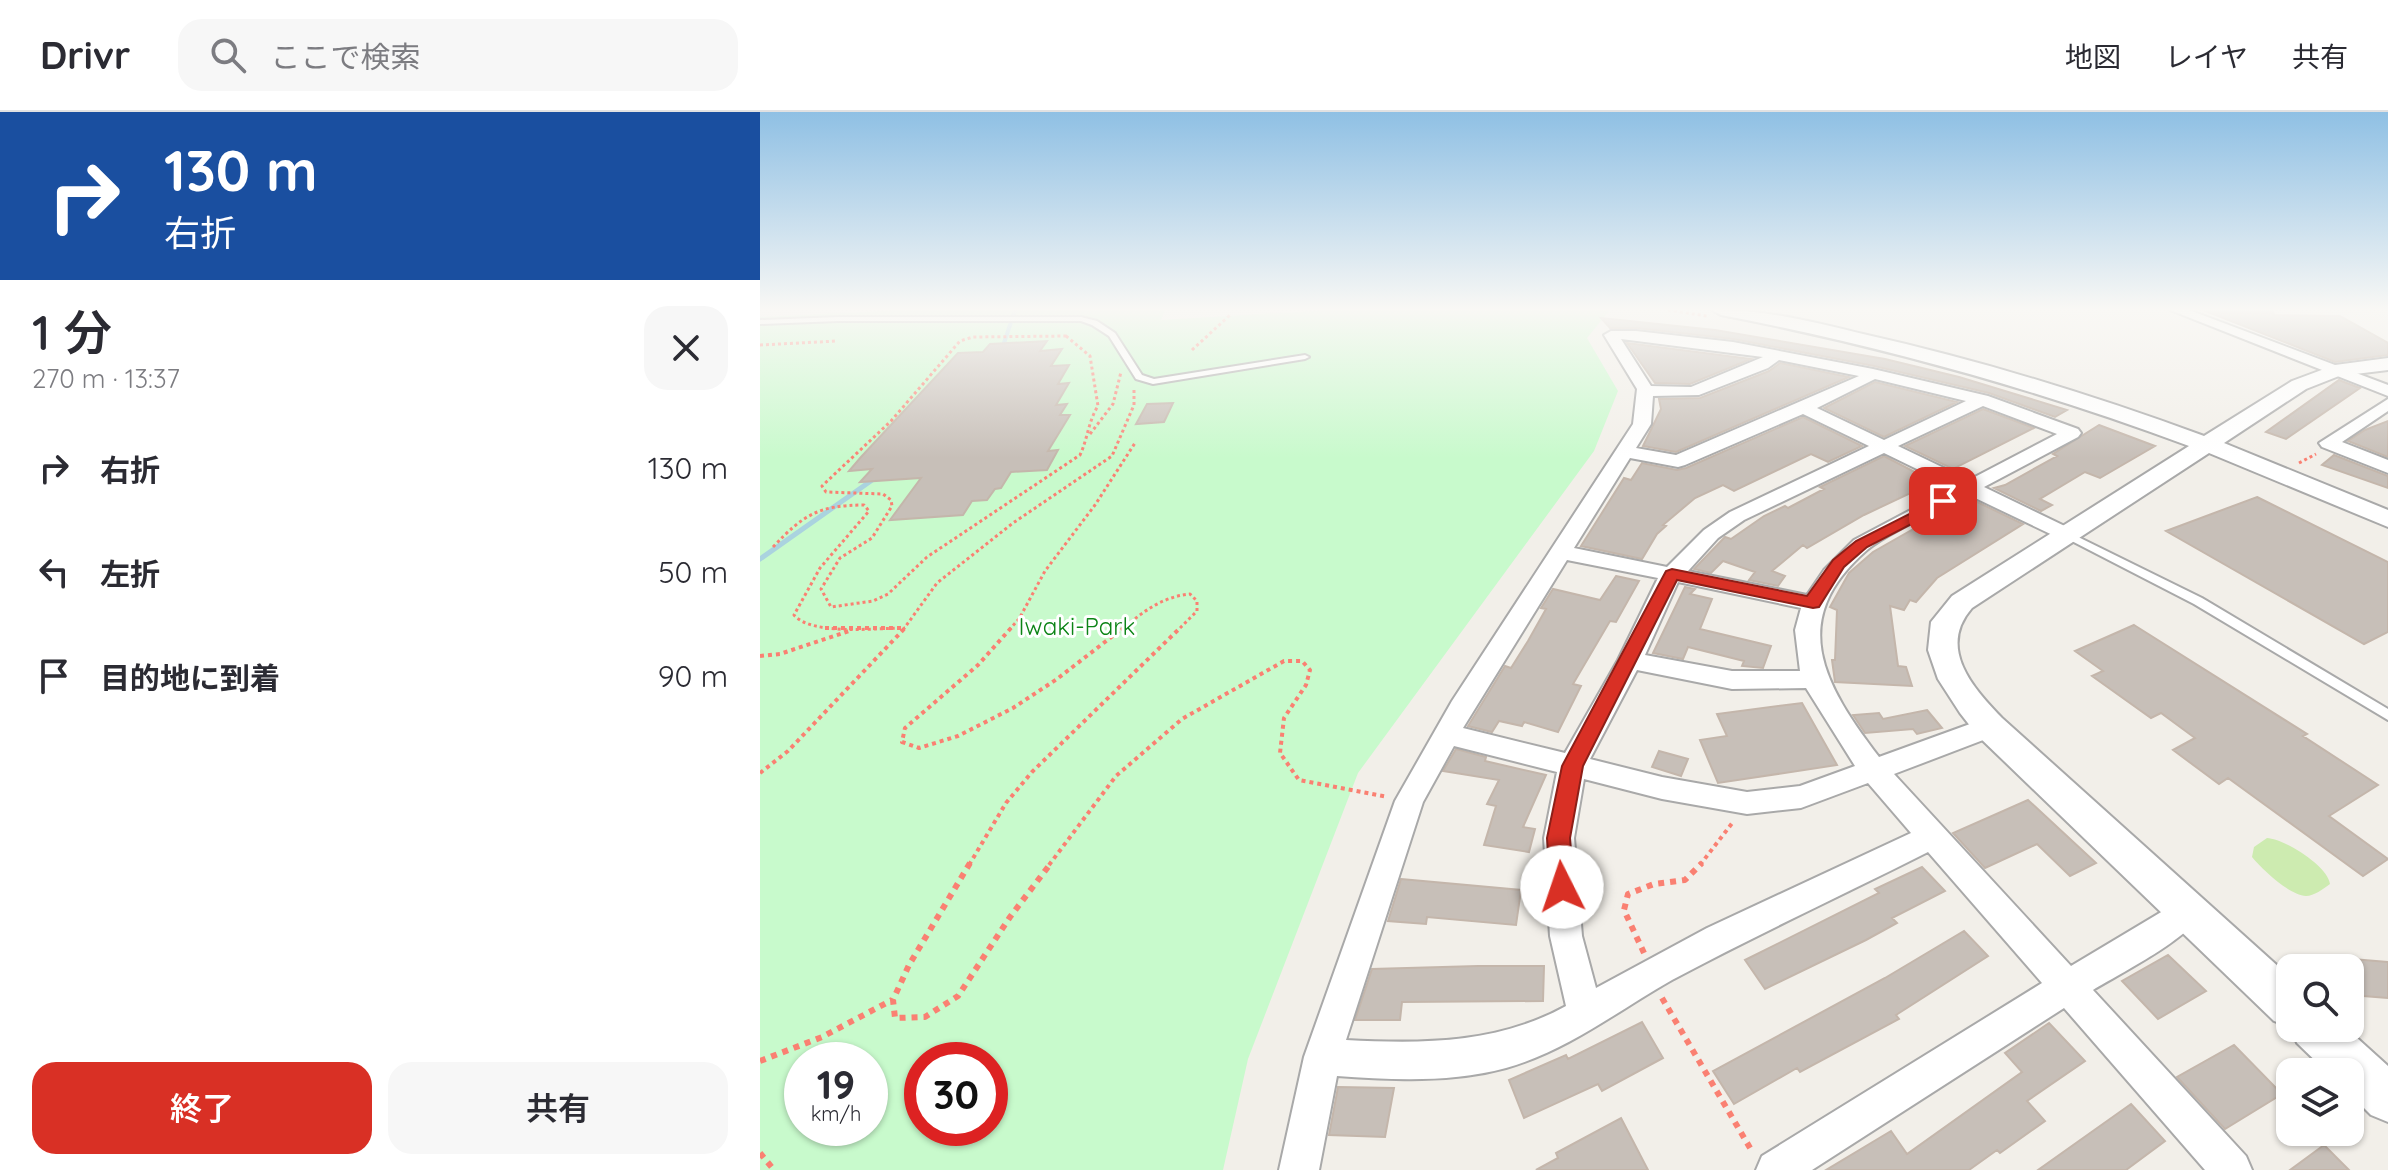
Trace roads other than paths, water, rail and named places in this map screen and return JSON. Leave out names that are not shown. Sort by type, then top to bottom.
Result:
[{"type":"street","points":[[1299,1170],[1322,1057],[1409,801],[1447,734],[1642,424],[1646,391],[1626,359]]},
{"type":"street","points":[[1646,391],[1693,392],[1770,359]]},
{"type":"street","points":[[1799,359],[1982,400],[2072,433],[1861,544],[1839,563],[1823,583],[1813,603],[1806,634],[1813,679],[1828,709],[1874,771],[2232,1170]]},
{"type":"street","points":[[1947,359],[2214,442],[2388,519]]},
{"type":"street","points":[[1978,359],[2040,378],[2388,507]]},
{"type":"street","points":[[2305,359],[2388,391]]},
{"type":"street","points":[[2276,993],[1990,727],[1962,696],[1944,659],[1945,623],[1962,602],[2299,385],[2335,371],[2388,364]]},
{"type":"street","points":[[1627,452],[1678,461],[1850,388],[1873,374]]},
{"type":"street","points":[[1586,1015],[1566,936],[1559,838],[1572,766],[1630,660],[1672,574],[1711,534],[1737,516],[1982,400]]},
{"type":"street","points":[[2388,404],[2328,443],[2388,467]]},
{"type":"street","points":[[1804,408],[2068,535]]},
{"type":"street","points":[[2366,416],[2388,425]]},
{"type":"street","points":[[1561,552],[1813,603]]},
{"type":"street","points":[[1630,660],[1732,680],[1813,679]]},
{"type":"street","points":[[1447,734],[1662,788],[1747,803],[1801,797],[1990,727]]},
{"type":"street","points":[[1322,1057],[1395,1061],[1472,1056],[1531,1042],[1586,1015],[1653,974],[1933,836]]},
{"type":"street","points":[[1766,1164],[2142,943],[2188,910]]},
{"type":"street","points":[[2328,1042],[2388,1098]]},
{"type":"lane","points":[[1129,359],[1135,372],[1153,382],[1291,359]]},
{"type":"lane","points":[[2068,535],[2198,601],[2388,715]]},
{"type":"waterway","points":[[760,559],[875,478]]},
{"type":"park label","name":"Iwaki-Park","points":[[1077,627]]}]
